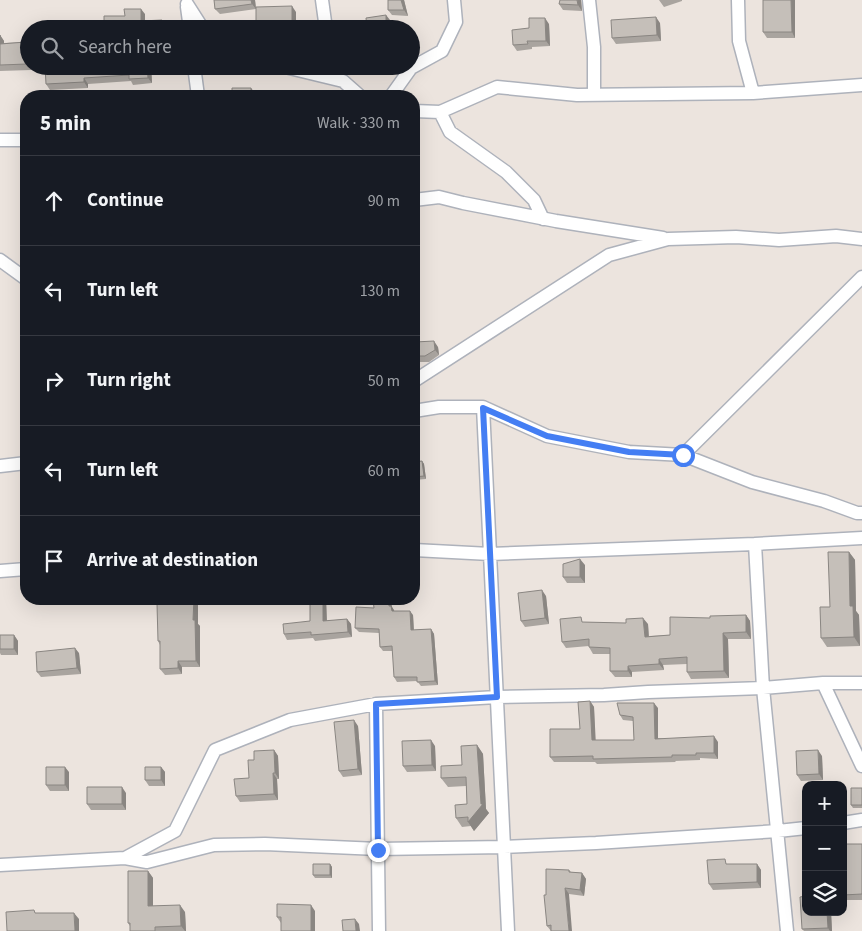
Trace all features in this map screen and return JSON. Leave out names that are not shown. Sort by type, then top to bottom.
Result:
[{"type":"street","points":[[322,0],[325,20]]},
{"type":"street","points":[[420,63],[442,51],[456,22],[454,0]]},
{"type":"street","points":[[589,0],[594,47],[594,95]]},
{"type":"street","points":[[738,0],[739,41],[753,93]]},
{"type":"street","points":[[186,2],[189,20]]},
{"type":"street","points":[[186,2],[197,20]]},
{"type":"street","points":[[195,75],[197,90]]},
{"type":"street","points":[[335,75],[353,90]]},
{"type":"street","points":[[395,90],[406,75]]},
{"type":"street","points":[[420,111],[440,112],[497,87],[594,95],[753,93],[862,85]]},
{"type":"street","points":[[440,112],[450,132],[506,172],[534,200],[543,219]]},
{"type":"street","points":[[0,140],[20,140]]},
{"type":"street","points":[[420,199],[439,197],[543,219],[668,238],[736,237],[779,240],[836,236],[862,239]]},
{"type":"street","points":[[420,377],[609,255],[668,238]]},
{"type":"street","points":[[0,260],[20,275]]},
{"type":"street","points":[[683,455],[862,277]]},
{"type":"street","points":[[420,410],[439,407],[483,408],[547,436],[629,452],[683,455],[752,482],[824,501],[857,513],[862,512]]},
{"type":"street","points":[[483,408],[508,931]]},
{"type":"street","points":[[0,466],[20,464]]},
{"type":"street","points":[[420,550],[490,554],[862,538]]},
{"type":"street","points":[[755,544],[764,688],[787,931]]},
{"type":"street","points":[[0,571],[20,569]]},
{"type":"street","points":[[823,682],[862,766]]},
{"type":"street","points":[[125,858],[175,831],[215,750],[290,720],[376,704],[497,697],[604,695],[764,688],[823,682],[862,683]]},
{"type":"street","points":[[376,704],[379,931]]},
{"type":"street","points":[[847,822],[862,820]]},
{"type":"street","points":[[0,866],[125,858],[147,862],[214,846],[265,844],[378,850],[504,847],[596,843],[802,828]]},
{"type":"building","points":[[214,0],[251,0],[252,4],[215,9]]},
{"type":"building","points":[[388,0],[401,0],[404,10],[388,10]]},
{"type":"building","points":[[560,0],[577,0],[578,5],[559,4]]},
{"type":"building","points":[[763,0],[791,0],[792,32],[763,32]]},
{"type":"building","points":[[292,6],[292,20],[256,20],[256,7]]},
{"type":"building","points":[[124,9],[141,9],[141,20],[104,20],[104,16],[125,16]]},
{"type":"building","points":[[386,15],[386,20],[366,20],[366,18]]},
{"type":"building","points":[[656,17],[657,35],[612,38],[611,20]]},
{"type":"building","points":[[529,18],[545,18],[546,41],[527,41],[528,44],[513,45],[512,30],[529,28]]},
{"type":"building","points":[[20,42],[20,64],[0,65],[0,44]]},
{"type":"building","points":[[46,75],[129,75],[84,78],[84,82],[46,84]]},
{"type":"building","points":[[129,75],[148,75],[148,78],[129,79]]},
{"type":"building","points":[[232,88],[251,88],[251,90],[232,90]]},
{"type":"building","points":[[434,341],[435,350],[425,356],[420,356],[420,342]]},
{"type":"building","points":[[420,461],[422,461],[424,476],[420,476]]},
{"type":"building","points":[[828,552],[849,552],[850,606],[853,606],[854,637],[821,638],[820,607],[830,607]]},
{"type":"building","points":[[580,559],[580,577],[563,577],[563,564]]},
{"type":"building","points":[[542,590],[545,618],[521,621],[518,593]]},
{"type":"building","points":[[157,605],[194,605],[196,661],[178,661],[178,668],[160,669],[160,641],[158,641]]},
{"type":"building","points":[[310,605],[323,605],[323,621],[347,619],[348,632],[311,635],[311,632],[284,634],[283,624],[310,621]]},
{"type":"building","points":[[374,605],[389,605],[392,611],[410,611],[411,630],[431,629],[435,681],[417,682],[417,677],[394,677],[392,646],[380,647],[379,629],[355,628],[356,607],[374,608]]},
{"type":"building","points":[[746,615],[746,632],[723,633],[724,671],[687,672],[687,657],[659,659],[659,664],[628,666],[628,671],[610,671],[610,648],[589,647],[589,639],[562,642],[560,619],[581,617],[582,622],[626,623],[626,619],[643,618],[645,637],[670,635],[670,617],[710,618],[710,616]]},
{"type":"building","points":[[0,635],[14,635],[14,649],[0,649]]},
{"type":"building","points":[[75,648],[77,668],[37,672],[36,652]]},
{"type":"building","points":[[590,701],[592,740],[634,740],[633,717],[620,715],[617,703],[654,703],[655,739],[714,736],[714,753],[672,755],[672,757],[593,759],[593,756],[550,757],[550,729],[580,729],[578,702]]},
{"type":"building","points":[[354,720],[358,769],[339,771],[334,722]]},
{"type":"building","points":[[431,740],[432,765],[403,766],[402,741]]},
{"type":"building","points":[[477,745],[481,804],[483,804],[468,822],[468,817],[456,818],[455,805],[467,804],[466,777],[441,778],[441,766],[462,765],[461,746]]},
{"type":"building","points":[[274,750],[274,794],[236,796],[234,779],[249,778],[248,760],[254,760],[254,751]]},
{"type":"building","points":[[818,750],[819,774],[797,775],[796,751]]},
{"type":"building","points":[[46,767],[65,767],[65,785],[46,785]]},
{"type":"building","points":[[145,767],[161,767],[161,780],[145,780]]},
{"type":"building","points":[[87,787],[122,787],[122,804],[87,804]]},
{"type":"building","points":[[851,788],[862,788],[862,805],[851,805]]},
{"type":"building","points":[[847,844],[862,844],[862,894],[847,895]]},
{"type":"building","points":[[725,859],[726,864],[757,864],[757,882],[709,884],[707,860]]},
{"type":"building","points":[[313,864],[330,864],[330,875],[313,875]]},
{"type":"building","points":[[546,869],[569,870],[569,872],[582,873],[580,890],[565,888],[569,931],[551,931],[551,925],[547,926],[544,895],[546,895]]},
{"type":"building","points":[[128,871],[148,871],[148,906],[180,905],[181,926],[155,927],[155,931],[130,931],[130,923],[128,923]]},
{"type":"building","points":[[800,897],[802,897],[802,916],[827,916],[828,928],[802,929]]},
{"type":"building","points":[[277,904],[311,905],[311,931],[281,931],[281,917],[277,917]]},
{"type":"building","points":[[34,910],[35,913],[74,913],[75,931],[7,931],[6,912]]},
{"type":"building","points":[[355,919],[356,931],[343,931],[342,920]]},
{"type":"route","points":[[378,850],[376,704],[497,697],[483,408],[547,436],[629,452],[683,455]]}]
